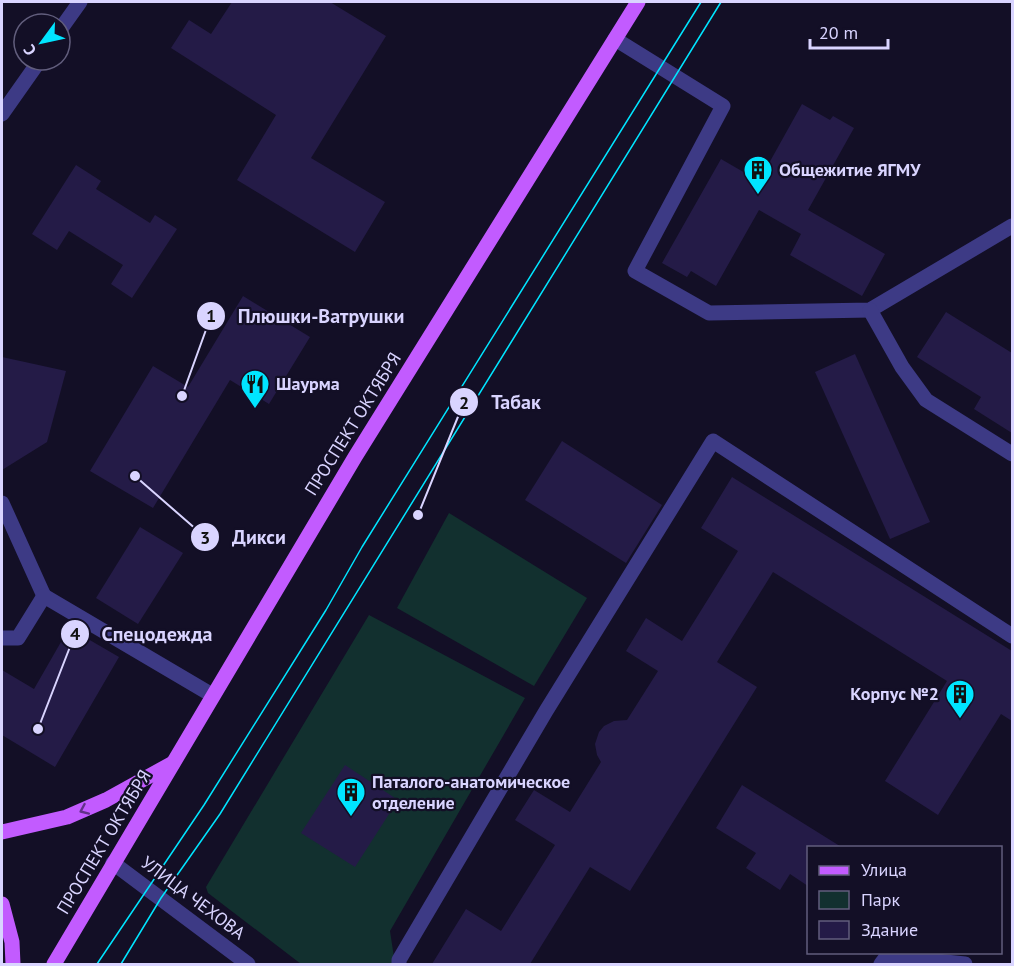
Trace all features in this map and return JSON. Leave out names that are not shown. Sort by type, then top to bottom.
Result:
[{"type":"main road","name":"ПРОСПЕКТ ОКТЯБРЯ","points":[[54,964],[355,457],[638,2]]},
{"type":"main road","points":[[2,832],[67,818],[173,763]]},
{"type":"main road","points":[[2,904],[12,942],[13,964]]},
{"type":"street","points":[[615,39],[723,106],[635,271],[709,313],[870,310],[1012,226]]},
{"type":"street","points":[[2,114],[32,72]]},
{"type":"street","points":[[870,310],[902,367],[926,400],[1012,454]]},
{"type":"street","points":[[399,964],[399,960],[546,711],[713,441],[1012,636]]},
{"type":"street","points":[[2,504],[44,596],[212,695]]},
{"type":"street","points":[[2,638],[18,638],[44,596]]},
{"type":"street","name":"УЛИЦА ЧЕХОВА","points":[[113,863],[248,964]]},
{"type":"street","points":[[881,964],[887,956],[965,964]]},
{"type":"green space","points":[[449,513],[587,598],[534,686],[397,608]]},
{"type":"green space","points":[[369,615],[525,698],[390,931],[395,964],[301,964],[208,893],[206,887]]},
{"type":"building","points":[[232,2],[330,2],[386,36],[311,158],[385,202],[355,252],[237,180],[276,115],[171,48],[189,20],[211,34]]},
{"type":"building","name":"Общежитие ЯГМУ","points":[[802,104],[830,120],[833,116],[854,128],[808,210],[885,254],[862,296],[790,255],[801,234],[759,210],[716,286],[691,271],[687,277],[662,263],[721,159],[759,181]]},
{"type":"building","points":[[76,165],[101,181],[96,189],[150,223],[155,215],[177,229],[132,298],[111,284],[123,265],[69,231],[57,250],[32,234]]},
{"type":"building","points":[[243,296],[310,337],[269,404],[230,380],[153,508],[90,471],[153,366],[188,387]]},
{"type":"building","points":[[946,312],[1012,353],[1012,433],[974,409],[981,397],[917,357]]},
{"type":"building","points":[[855,354],[930,522],[890,539],[815,372]]},
{"type":"building","points":[[2,357],[66,371],[47,442],[2,470]]},
{"type":"building","points":[[562,441],[662,505],[626,563],[525,500]]},
{"type":"building","name":"Корпус №2","points":[[732,477],[1012,651],[1012,721],[1001,714],[938,815],[885,781],[947,681],[773,572],[717,662],[757,687],[630,891],[590,867],[530,964],[432,964],[466,909],[501,931],[555,845],[515,820],[534,790],[570,812],[601,762],[595,744],[599,732],[604,726],[614,721],[627,720],[658,671],[626,651],[646,618],[682,641],[738,551],[701,528]]},
{"type":"building","points":[[140,527],[183,553],[138,624],[96,598]]},
{"type":"building","points":[[69,628],[119,657],[55,767],[2,735],[2,670],[34,689]]},
{"type":"building","name":"Паталого-анатомическое отделение","points":[[345,765],[398,800],[355,867],[301,833]]},
{"type":"building","points":[[742,785],[840,846],[807,846],[807,885],[790,874],[780,890],[746,868],[756,853],[716,828]]},
{"type":"tram line","points":[[97,964],[204,805],[701,2]]},
{"type":"tram line","points":[[121,964],[161,898],[220,814],[721,2]]},
{"type":"place","name":"Общежитие ЯГМУ","points":[[758,196]]},
{"type":"place","name":"Плюшки-Ватрушки","points":[[182,396]]},
{"type":"place","name":"Шаурма","points":[[255,410]]},
{"type":"place","name":"Дикси","points":[[135,476]]},
{"type":"place","name":"Табак","points":[[418,515]]},
{"type":"place","name":"Корпус №2","points":[[960,720]]},
{"type":"place","name":"Спецодежда","points":[[38,729]]},
{"type":"place","name":"Паталого-анатомическое отделение","points":[[351,818]]}]
